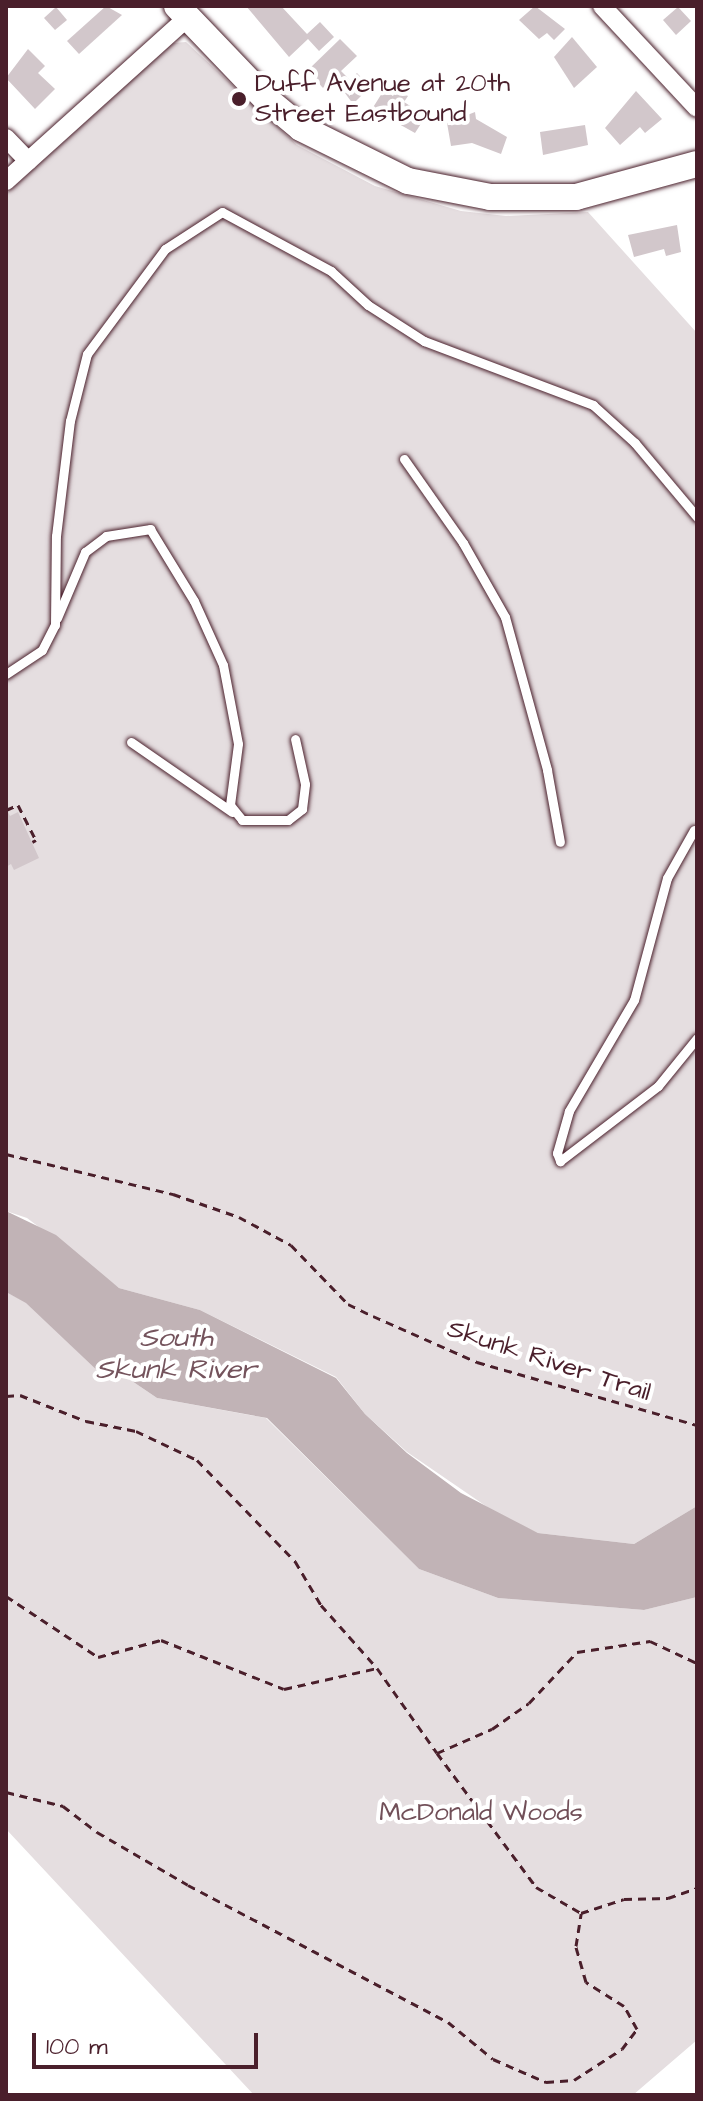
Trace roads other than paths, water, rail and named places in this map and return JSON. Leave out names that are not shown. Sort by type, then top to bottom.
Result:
[{"type":"main road","points":[[189,10],[301,128],[408,181],[490,197],[576,197],[697,164]]},
{"type":"street","points":[[602,6],[697,108]]},
{"type":"street","points":[[6,181],[189,10]]},
{"type":"street","points":[[6,138],[28,161]]},
{"type":"lane","points":[[55,625],[56,536],[70,421],[87,354],[165,249],[222,212],[331,271],[368,305],[424,341],[593,405],[635,443],[697,517]]},
{"type":"lane","points":[[404,459],[463,543],[505,617],[547,770],[560,842]]},
{"type":"lane","points":[[6,674],[42,650],[55,625],[75,570],[94,544],[139,527],[160,538],[223,665],[237,734],[232,812]]},
{"type":"lane","points":[[131,742],[186,777],[242,820],[288,820],[297,815],[306,794],[295,739]]},
{"type":"lane","points":[[694,830],[667,878],[634,1000],[569,1111],[557,1153],[560,1161],[658,1086],[697,1038]]},
{"type":"water","name":"South Skunk River","points":[[6,1211],[56,1235],[119,1288],[200,1310],[336,1378],[365,1414],[407,1453],[461,1493],[538,1533],[634,1544],[697,1506],[697,1597],[644,1610],[498,1598],[419,1569],[267,1418],[157,1398],[126,1377],[104,1377],[26,1303],[6,1292]]},
{"type":"place","name":"Duff Avenue at 20th Street Eastbound","points":[[239,99]]},
{"type":"park label","name":"McDonald Woods","points":[[481,1813]]}]
